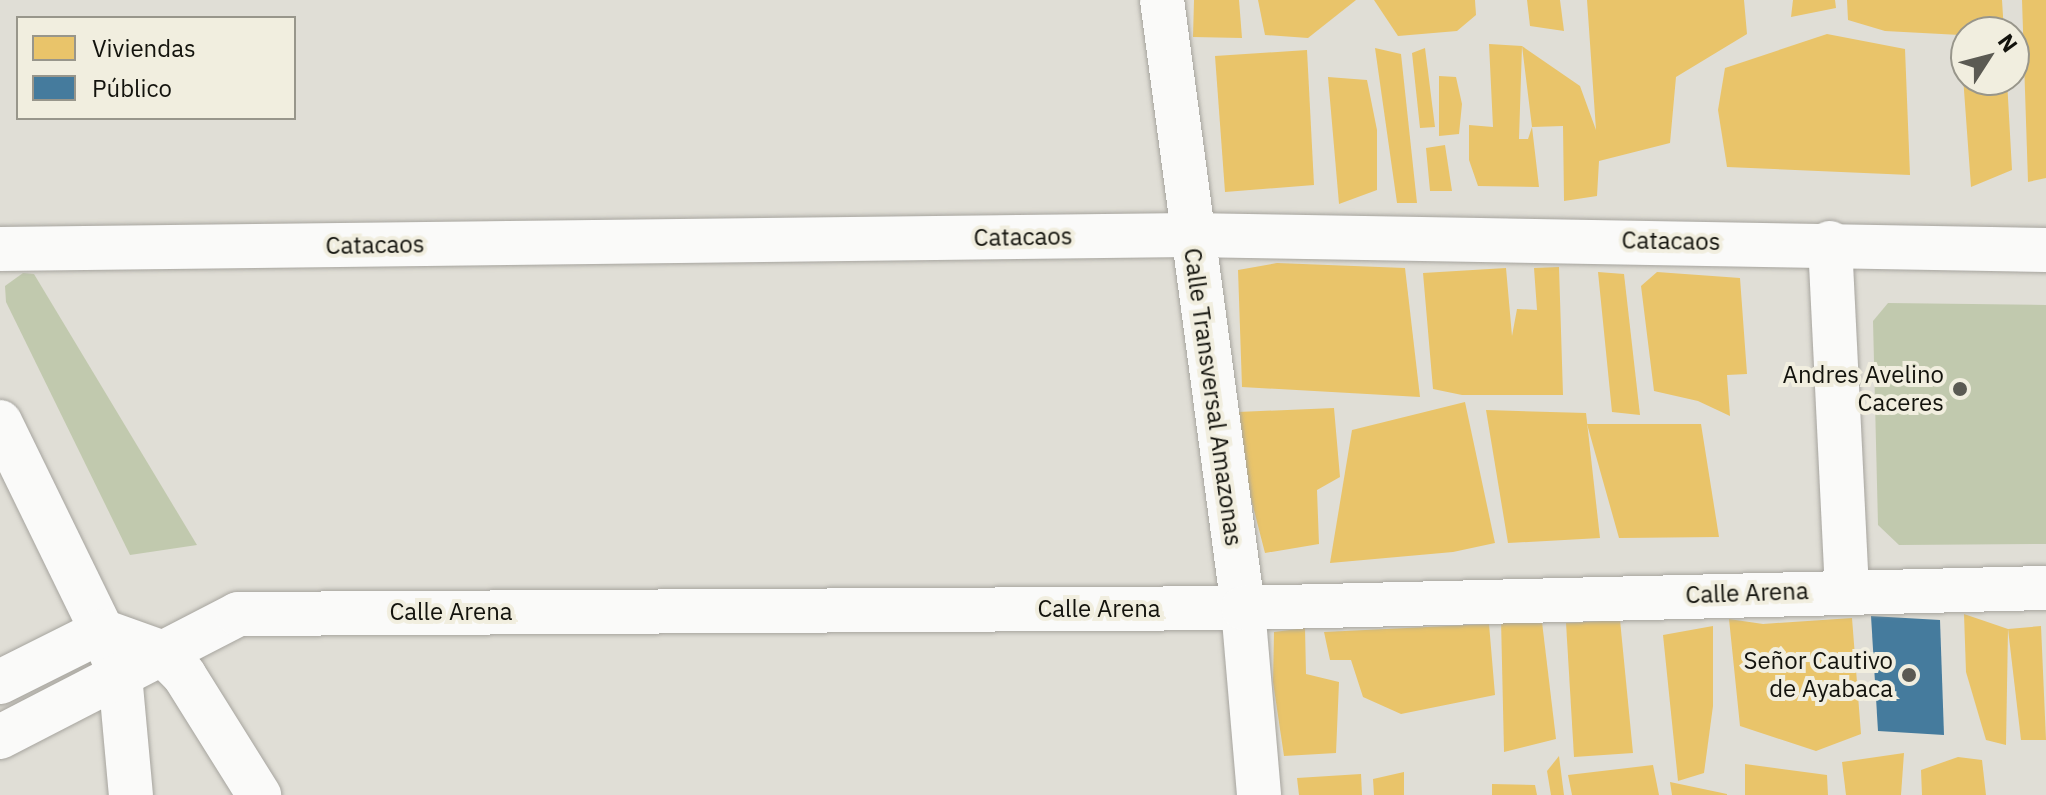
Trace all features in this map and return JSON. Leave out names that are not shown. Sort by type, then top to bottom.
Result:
[{"type":"street","name":"Calle Transversal Amazonas","points":[[1162,0],[1190,235],[1243,608],[1259,795]]},
{"type":"street","name":"Catacaos","points":[[0,249],[1190,235],[1830,243],[2046,250]]},
{"type":"street","points":[[1830,243],[1847,590]]},
{"type":"street","points":[[0,422],[102,631],[120,675],[131,795]]},
{"type":"street","name":"Calle Arena","points":[[0,737],[238,614],[1243,608],[1847,590],[2046,588]]},
{"type":"street","points":[[0,682],[102,631],[161,652],[204,702],[259,795]]},
{"type":"green space","points":[[23,273],[34,274],[197,545],[130,555],[6,302],[5,286]]},
{"type":"green space","points":[[1888,303],[2046,305],[2046,544],[1899,545],[1878,525],[1873,321]]},
{"type":"building: Viviendas","points":[[1194,0],[1239,0],[1242,38],[1193,37]]},
{"type":"building: Viviendas","points":[[1258,0],[1356,0],[1308,38],[1265,35]]},
{"type":"building: Viviendas","points":[[1374,0],[1475,0],[1476,15],[1457,31],[1398,36]]},
{"type":"building: Viviendas","points":[[1527,0],[1560,0],[1564,31],[1530,26]]},
{"type":"building: Viviendas","points":[[1587,0],[1744,0],[1747,34],[1676,77],[1670,143],[1599,161],[1597,196],[1564,201],[1563,126],[1532,127],[1522,46],[1580,86],[1596,130]]},
{"type":"building: Viviendas","points":[[1793,0],[1835,0],[1836,8],[1791,17]]},
{"type":"building: Viviendas","points":[[1847,0],[2002,0],[2003,16],[1950,16],[1950,34],[1885,31],[1848,20]]},
{"type":"building: Viviendas","points":[[2022,0],[2046,0],[2046,178],[2028,182],[2025,96],[2030,96],[2030,16],[2023,16]]},
{"type":"building: Viviendas","points":[[1827,34],[1905,49],[1910,175],[1727,167],[1718,110],[1725,68]]},
{"type":"building: Viviendas","points":[[1489,44],[1522,46],[1519,139],[1528,139],[1532,127],[1539,187],[1478,186],[1469,160],[1469,125],[1493,127]]},
{"type":"building: Viviendas","points":[[1375,48],[1401,54],[1417,203],[1397,203]]},
{"type":"building: Viviendas","points":[[1425,48],[1435,127],[1420,128],[1412,53]]},
{"type":"building: Viviendas","points":[[1307,50],[1314,185],[1225,192],[1215,56]]},
{"type":"building: Viviendas","points":[[1439,76],[1456,77],[1462,104],[1459,134],[1439,136]]},
{"type":"building: Viviendas","points":[[1328,77],[1367,80],[1377,130],[1377,190],[1339,204]]},
{"type":"building: Viviendas","points":[[1964,96],[2008,96],[2012,170],[1971,187]]},
{"type":"building: Viviendas","points":[[1445,145],[1452,191],[1430,191],[1426,148]]},
{"type":"building: Viviendas","points":[[1277,263],[1405,268],[1420,397],[1242,387],[1238,270]]},
{"type":"building: Viviendas","points":[[1559,267],[1563,395],[1462,395],[1433,389],[1423,273],[1506,268],[1512,336],[1517,309],[1537,310],[1534,268]]},
{"type":"building: Viviendas","points":[[1598,272],[1624,274],[1640,415],[1612,412]]},
{"type":"building: Viviendas","points":[[1657,272],[1740,278],[1747,374],[1727,375],[1730,416],[1698,401],[1654,391],[1641,286]]},
{"type":"building: Viviendas","points":[[1465,402],[1495,543],[1453,552],[1330,563],[1352,430]]},
{"type":"building: Viviendas","points":[[1334,408],[1340,477],[1317,490],[1319,544],[1265,553],[1248,487],[1238,412]]},
{"type":"building: Viviendas","points":[[1486,410],[1586,413],[1600,538],[1508,543]]},
{"type":"building: Viviendas","points":[[1587,424],[1701,424],[1719,537],[1619,538]]},
{"type":"building: Viviendas","points":[[1964,614],[2008,629],[2006,745],[1986,740],[1966,672]]},
{"type":"building: Viviendas","points":[[1852,618],[1861,734],[1816,751],[1740,726],[1729,619],[1763,624]]},
{"type":"building: Viviendas","points":[[1501,619],[1542,622],[1556,739],[1504,752]]},
{"type":"building: Viviendas","points":[[1620,620],[1633,753],[1574,757],[1566,623]]},
{"type":"building: Viviendas","points":[[1489,624],[1495,695],[1401,714],[1363,697],[1351,660],[1330,660],[1324,632]]},
{"type":"building: Viviendas","points":[[1713,626],[1713,706],[1704,773],[1678,781],[1663,635]]},
{"type":"building: Viviendas","points":[[2041,626],[2046,740],[2021,740],[2008,629]]},
{"type":"building: Viviendas","points":[[1305,628],[1306,674],[1339,682],[1336,753],[1284,756],[1273,682],[1274,632]]},
{"type":"building: Viviendas","points":[[1904,753],[1901,795],[1846,795],[1842,762]]},
{"type":"building: Viviendas","points":[[1559,756],[1564,795],[1551,795],[1547,771]]},
{"type":"building: Viviendas","points":[[1958,757],[1982,760],[1986,795],[1922,795],[1921,770]]},
{"type":"building: Viviendas","points":[[1745,764],[1827,775],[1828,795],[1745,795]]},
{"type":"building: Viviendas","points":[[1653,765],[1659,795],[1572,795],[1568,775]]},
{"type":"building: Viviendas","points":[[1404,772],[1404,795],[1374,795],[1373,779]]},
{"type":"building: Viviendas","points":[[1361,774],[1362,795],[1299,795],[1297,778]]},
{"type":"building: Viviendas","points":[[1670,782],[1727,794],[1727,795],[1672,795]]},
{"type":"building: Viviendas","points":[[1492,784],[1535,785],[1537,795],[1492,795]]},
{"type":"building: Público","name":"Señor Cautivo de Ayabaca","points":[[1871,616],[1940,620],[1944,735],[1878,731]]},
{"type":"place","name":"Andres Avelino Caceres","points":[[1960,389]]},
{"type":"place","name":"Señor Cautivo de Ayabaca","points":[[1909,675]]}]
